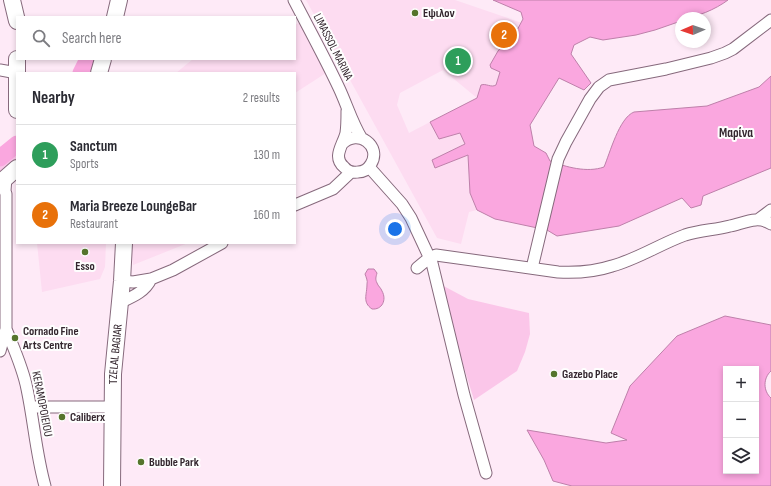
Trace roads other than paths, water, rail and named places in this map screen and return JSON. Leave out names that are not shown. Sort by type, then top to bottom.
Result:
[{"type":"main road","points":[[12,0],[16,17]]},
{"type":"main road","points":[[114,16],[119,0]]},
{"type":"main road","points":[[17,72],[18,60]]},
{"type":"main road","points":[[99,72],[103,60]]},
{"type":"main road","name":"TZELAL BAGIAR","points":[[112,486],[113,374],[124,244]]},
{"type":"main road","name":"TZELAL BAGIAR","points":[[113,466],[117,486]]},
{"type":"street","name":"LIMASSOL MARINA","points":[[294,0],[332,73],[357,130],[362,138],[369,143],[373,150],[373,159],[369,167]]},
{"type":"street","points":[[532,268],[558,159],[590,99],[604,82],[666,69],[718,55],[733,49],[771,20]]},
{"type":"street","points":[[0,70],[16,73]]},
{"type":"street","name":"LIMASSOL MARINA","points":[[347,106],[346,129],[339,149],[338,158],[343,166],[351,172]]},
{"type":"street","points":[[342,144],[352,138],[362,138]]},
{"type":"street","points":[[296,205],[333,189],[351,172],[360,172],[369,167],[394,194],[408,213],[429,258],[428,264],[460,397],[484,474]]},
{"type":"street","points":[[0,351],[3,335],[5,191],[8,176]]},
{"type":"street","points":[[417,268],[429,258],[436,255],[571,273],[592,271],[628,261],[687,235],[729,227],[759,219],[771,210]]},
{"type":"street","points":[[759,219],[771,224]]},
{"type":"street","points":[[122,281],[133,282],[152,279],[173,270],[220,244]]},
{"type":"street","points":[[119,303],[129,299],[148,287],[152,279]]},
{"type":"street","name":"KERAMOPOIEIOU","points":[[3,335],[22,367],[31,407],[40,468],[45,486]]},
{"type":"street","points":[[31,407],[112,407]]},
{"type":"waterway","points":[[82,72],[88,60]]},
{"type":"waterway","points":[[0,158],[16,145]]},
{"type":"place","name":"Εψιλον","points":[[415,13]]},
{"type":"place","name":"Maria Breeze LoungeBar","points":[[504,35]]},
{"type":"place","name":"Sanctum","points":[[458,61]]},
{"type":"place","name":"Esso","points":[[85,252]]},
{"type":"place","name":"Cornado Fine Arts Centre","points":[[15,338]]},
{"type":"place","name":"Gazebo Place","points":[[554,374]]},
{"type":"place","name":"Caliberx","points":[[62,417]]},
{"type":"place","name":"Bubble Park","points":[[141,462]]},
{"type":"district","name":"Μαρίνα","points":[[736,133]]}]
